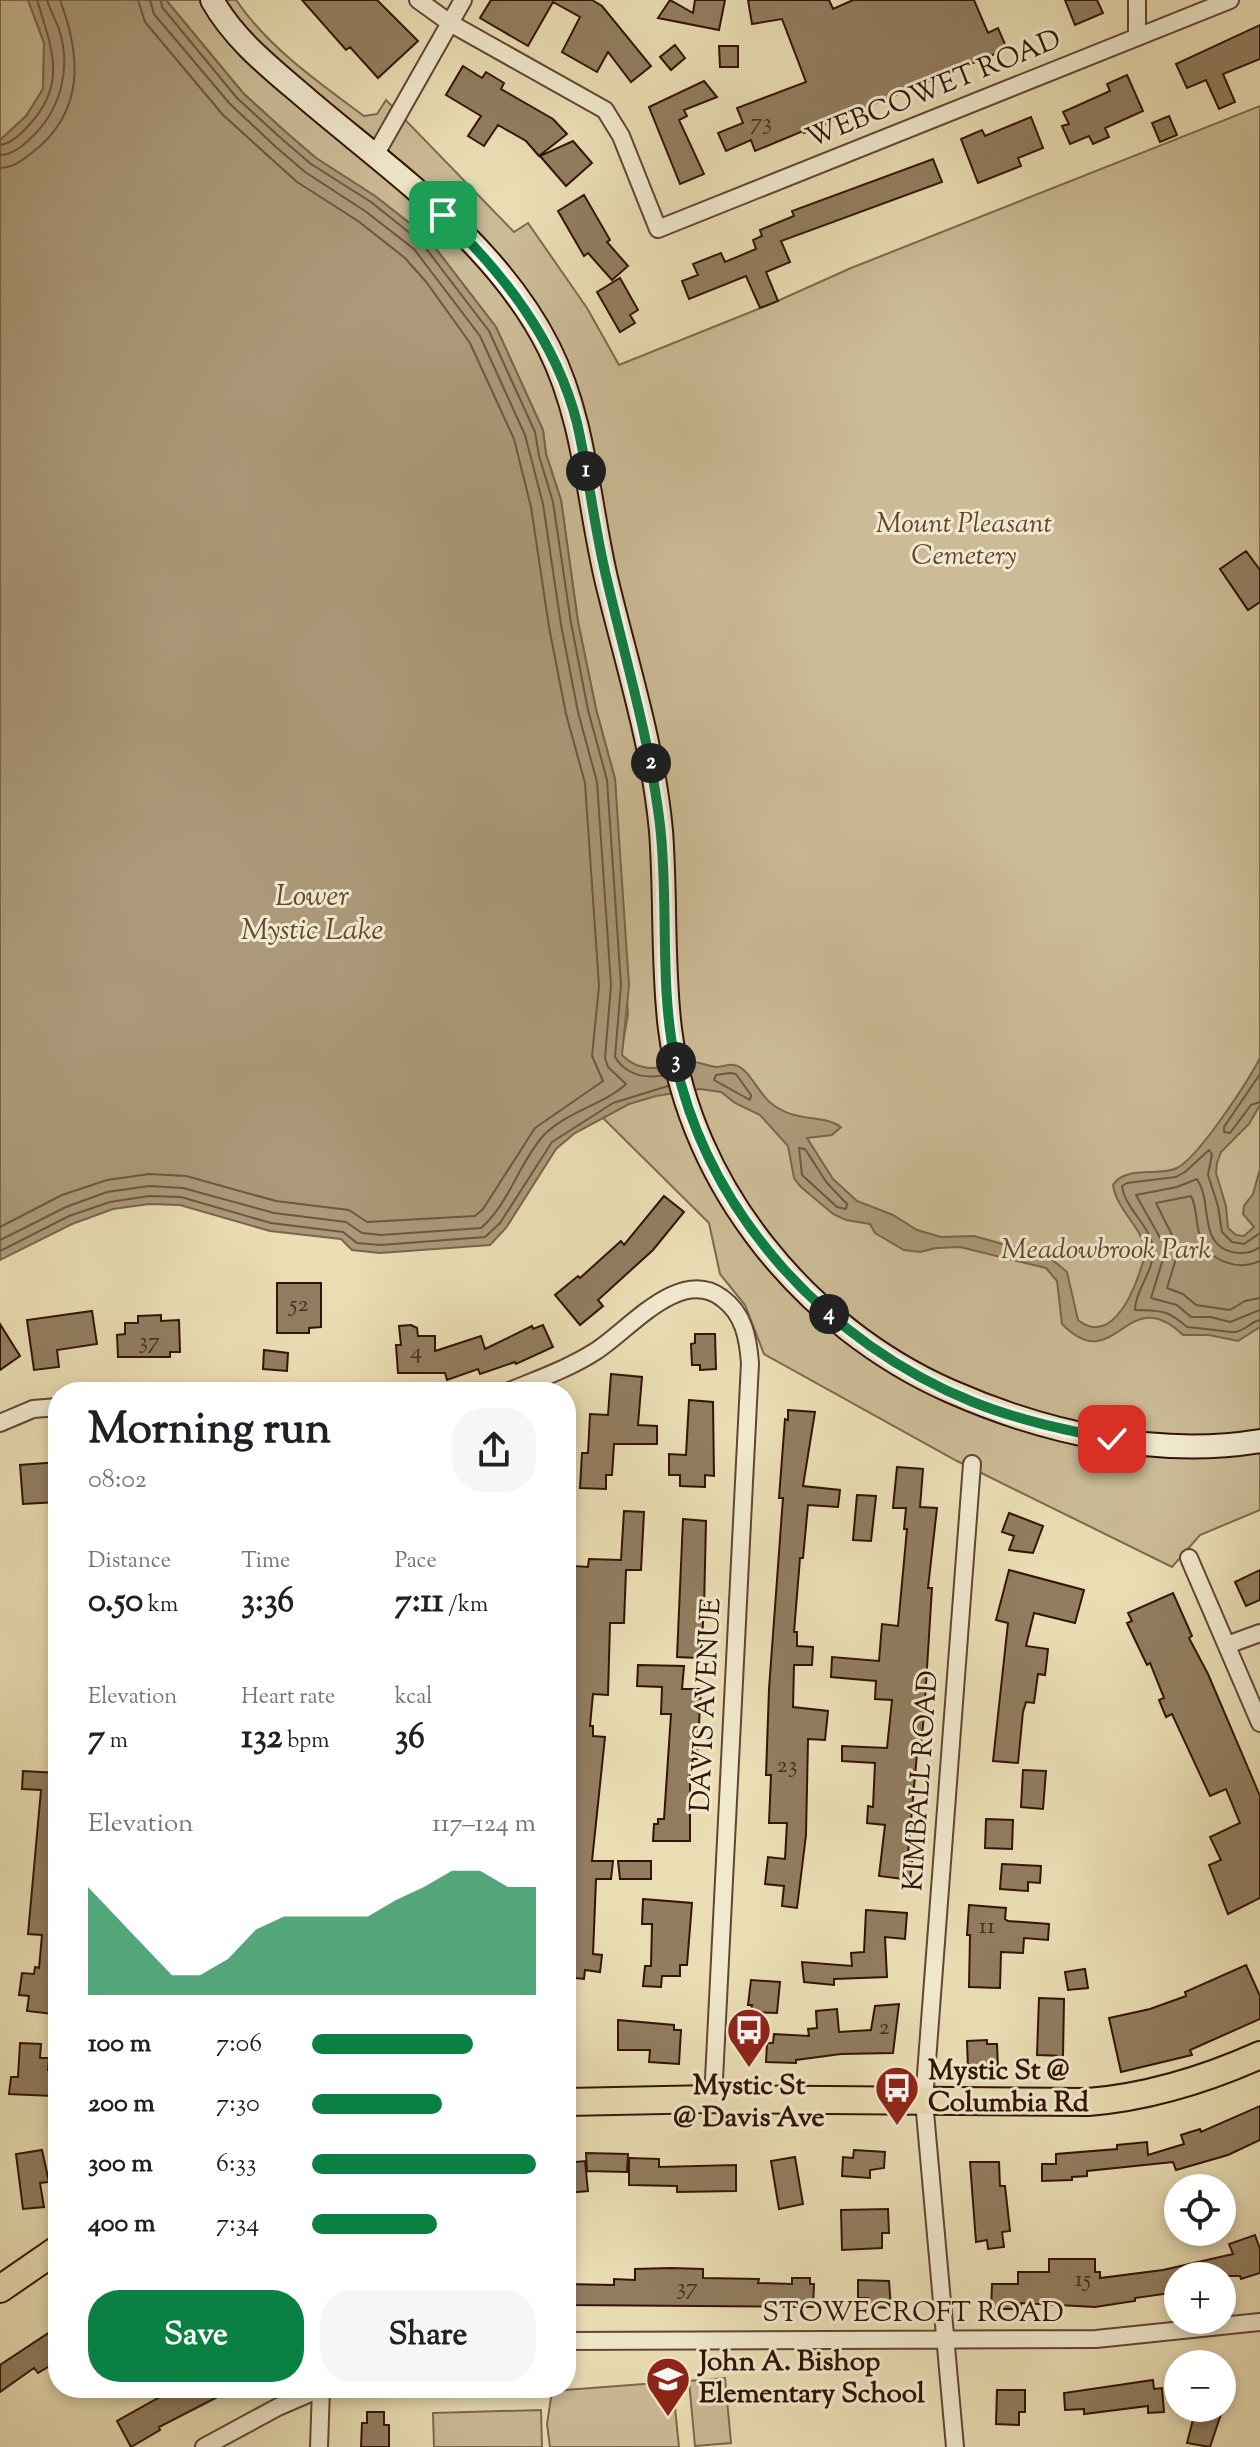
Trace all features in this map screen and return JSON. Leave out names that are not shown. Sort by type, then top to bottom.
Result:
[{"type":"highway","points":[[576,2102],[1106,2100],[1192,2083],[1260,2055]]},
{"type":"highway","points":[[0,2289],[48,2256]]},
{"type":"main road","points":[[212,0],[247,47],[466,238],[510,288],[548,347],[576,421],[594,522],[647,741],[663,875],[666,977],[674,1056],[687,1103],[723,1183],[770,1253],[836,1320],[900,1366],[975,1402],[1059,1429],[1171,1447],[1260,1441]]},
{"type":"street","points":[[418,0],[450,23]]},
{"type":"street","points":[[374,157],[463,0]]},
{"type":"street","points":[[1137,0],[1137,37]]},
{"type":"street","name":"WEBCOWET ROAD","points":[[450,23],[605,110],[621,136],[658,229],[1230,0]]},
{"type":"street","name":"DAVIS AVENUE","points":[[554,1382],[654,1305],[680,1292],[708,1290],[729,1303],[745,1328],[750,1363],[713,2099]]},
{"type":"street","points":[[0,1423],[33,1409],[48,1408]]},
{"type":"street","name":"KIMBALL ROAD","points":[[955,2447],[924,2101],[972,1464]]},
{"type":"street","points":[[1189,1558],[1260,1723]]},
{"type":"street","points":[[1227,1645],[1260,1633]]},
{"type":"street","name":"STOWECROFT ROAD","points":[[576,2341],[947,2341],[1126,2337],[1260,2322]]},
{"type":"street","points":[[205,2447],[298,2398]]},
{"type":"street","points":[[319,2447],[321,2398]]},
{"type":"green space","points":[[0,0],[28,0],[44,43],[43,89],[26,116],[0,140]]},
{"type":"green space","name":"Mount Pleasant Cemetery","points":[[166,0],[236,0],[279,49],[364,116],[377,114],[386,100],[514,232],[528,223],[587,308],[619,365],[851,268],[1260,106],[1260,1510],[1200,1535],[1172,1567],[957,1461],[764,1354],[745,1305],[720,1274],[709,1223],[604,1119],[615,1086],[628,1015],[615,779],[596,709],[578,622],[561,500],[546,454],[543,430],[496,327],[426,236],[375,196],[316,158],[288,134],[243,93]]},
{"type":"green space","points":[[725,2378],[731,2443],[695,2446],[689,2381]]},
{"type":"green space","points":[[657,2383],[674,2398],[679,2447],[550,2447],[547,2424],[551,2398],[576,2398],[576,2389]]},
{"type":"green space","points":[[541,2410],[542,2447],[434,2447],[433,2413]]},
{"type":"water","name":"Lower Mystic Lake","points":[[28,0],[166,0],[243,93],[288,134],[316,158],[375,196],[426,236],[496,327],[543,430],[546,454],[561,500],[578,622],[596,709],[615,779],[629,985],[622,1055],[630,1062],[647,1068],[692,1062],[716,1067],[739,1067],[767,1100],[781,1110],[841,1127],[832,1135],[807,1138],[833,1179],[857,1201],[893,1215],[917,1230],[941,1237],[974,1236],[1049,1257],[1067,1272],[1078,1320],[1099,1327],[1109,1323],[1124,1306],[1145,1253],[1140,1234],[1119,1203],[1113,1185],[1126,1175],[1170,1170],[1186,1161],[1222,1118],[1260,1058],[1260,1105],[1249,1124],[1221,1152],[1216,1173],[1226,1206],[1228,1228],[1236,1235],[1244,1236],[1254,1227],[1243,1214],[1260,1169],[1260,1327],[1238,1341],[1209,1335],[1183,1335],[1164,1321],[1148,1318],[1096,1341],[1080,1338],[1062,1324],[1057,1281],[1046,1268],[960,1247],[920,1252],[904,1250],[875,1233],[870,1224],[846,1220],[833,1214],[794,1178],[788,1146],[760,1115],[721,1092],[700,1089],[629,1104],[575,1133],[556,1149],[506,1228],[490,1245],[380,1253],[352,1250],[341,1239],[270,1231],[180,1205],[149,1204],[113,1209],[72,1224],[0,1260],[0,140],[26,116],[43,89],[44,43]]},
{"type":"building","points":[[302,0],[377,0],[418,41],[378,78],[350,47],[346,50]]},
{"type":"building","points":[[491,0],[592,0],[602,6],[651,66],[631,82],[608,52],[597,72],[562,52],[580,17],[553,2],[528,46],[480,18]]},
{"type":"building","points":[[670,0],[693,13],[695,0],[725,0],[719,30],[658,18]]},
{"type":"building","points":[[748,0],[829,0],[833,9],[853,0],[974,0],[988,33],[998,28],[1007,49],[755,151],[751,140],[726,151],[718,133],[743,123],[737,108],[806,82],[782,19],[752,24]]},
{"type":"building","points":[[1065,0],[1097,0],[1103,13],[1075,25]]},
{"type":"building","points":[[1260,25],[1260,59],[1223,74],[1235,102],[1219,109],[1206,80],[1187,88],[1176,64]]},
{"type":"building","points":[[675,45],[685,58],[671,70],[660,57]]},
{"type":"building","points":[[719,46],[738,46],[738,67],[720,67]]},
{"type":"building","points":[[463,66],[482,78],[486,72],[504,83],[501,89],[553,119],[567,134],[539,156],[526,141],[498,125],[484,146],[468,136],[481,116],[446,95]]},
{"type":"building","points":[[1127,75],[1143,111],[1105,128],[1109,137],[1093,144],[1089,136],[1070,144],[1062,126],[1069,124],[1063,112],[1110,91],[1107,84]]},
{"type":"building","points":[[704,81],[717,97],[684,110],[687,116],[679,120],[704,174],[680,184],[649,107]]},
{"type":"building","points":[[1169,116],[1177,135],[1160,142],[1152,123]]},
{"type":"building","points":[[1031,117],[1043,148],[1018,158],[1021,166],[978,183],[961,139],[982,130],[985,136]]},
{"type":"building","points":[[573,141],[592,163],[566,186],[540,156]]},
{"type":"building","points":[[933,159],[942,182],[781,241],[790,262],[766,272],[778,301],[760,308],[746,276],[689,299],[682,281],[698,275],[693,264],[721,253],[725,262],[756,249],[753,240],[762,236],[760,230],[794,216],[792,211]]},
{"type":"building","points":[[584,195],[610,240],[607,242],[628,266],[612,280],[588,253],[584,256],[558,211]]},
{"type":"building","points":[[620,278],[638,310],[630,315],[635,323],[620,332],[597,292]]},
{"type":"building","points":[[1246,551],[1260,570],[1260,602],[1248,610],[1220,569]]},
{"type":"building","points":[[664,1196],[684,1212],[653,1250],[598,1300],[603,1306],[580,1325],[555,1295],[578,1276],[580,1278],[621,1241],[624,1245]]},
{"type":"building","points":[[277,1283],[321,1283],[321,1327],[309,1328],[309,1333],[277,1333]]},
{"type":"building","points":[[92,1311],[97,1344],[57,1350],[59,1367],[34,1370],[27,1320]]},
{"type":"building","points":[[161,1315],[161,1321],[179,1320],[180,1352],[170,1352],[170,1357],[118,1357],[117,1335],[125,1334],[125,1323],[138,1323],[138,1316]]},
{"type":"building","points":[[0,1324],[20,1356],[0,1370]]},
{"type":"building","points":[[543,1325],[553,1347],[516,1364],[480,1374],[478,1369],[447,1380],[445,1373],[398,1373],[396,1345],[401,1345],[399,1326],[417,1328],[418,1336],[435,1336],[435,1351],[481,1336],[485,1349],[532,1326],[533,1329]]},
{"type":"building","points":[[695,1334],[715,1334],[716,1369],[700,1370],[700,1365],[692,1365],[691,1344],[695,1343]]},
{"type":"building","points":[[264,1350],[288,1353],[287,1371],[263,1369]]},
{"type":"building","points":[[611,1374],[642,1377],[638,1425],[657,1426],[657,1444],[614,1444],[612,1475],[606,1475],[606,1489],[580,1488],[582,1453],[588,1453],[590,1414],[608,1415]]},
{"type":"building","points":[[689,1400],[713,1402],[714,1476],[705,1475],[705,1487],[680,1486],[680,1475],[669,1475],[669,1454],[686,1455]]},
{"type":"building","points":[[788,1410],[815,1412],[803,1486],[840,1490],[838,1507],[808,1505],[803,1558],[800,1558],[794,1632],[797,1632],[797,1646],[813,1647],[812,1665],[794,1665],[793,1707],[828,1711],[825,1740],[808,1739],[806,1835],[797,1908],[782,1906],[784,1886],[765,1884],[768,1857],[785,1859],[787,1823],[769,1823],[771,1775],[766,1775],[783,1498],[779,1498]]},
{"type":"building","points":[[48,1463],[48,1503],[23,1504],[20,1465]]},
{"type":"building","points":[[897,1467],[923,1469],[920,1507],[937,1508],[928,1588],[932,1588],[924,1716],[920,1754],[917,1754],[908,1854],[913,1855],[910,1880],[879,1876],[885,1825],[867,1823],[868,1806],[873,1807],[875,1763],[842,1761],[842,1746],[887,1748],[892,1700],[875,1699],[876,1681],[831,1677],[832,1657],[879,1661],[882,1624],[898,1626],[907,1529],[904,1529],[906,1508],[893,1508]]},
{"type":"building","points":[[857,1495],[876,1496],[871,1541],[853,1540]]},
{"type":"building","points":[[624,1511],[644,1512],[641,1570],[626,1570],[624,1623],[610,1623],[608,1695],[593,1694],[590,1726],[593,1726],[593,1736],[605,1737],[592,1861],[613,1861],[611,1879],[596,1879],[593,1954],[602,1955],[600,1972],[585,1970],[584,1979],[576,1978],[576,1566],[588,1567],[589,1559],[621,1560]]},
{"type":"building","points":[[1009,1513],[1043,1526],[1033,1553],[1009,1550],[1014,1536],[1002,1532]]},
{"type":"building","points":[[683,1519],[706,1521],[704,1609],[701,1652],[698,1652],[697,1658],[677,1657]]},
{"type":"building","points":[[1009,1570],[1084,1590],[1075,1623],[1034,1613],[1026,1646],[1048,1649],[1045,1675],[1038,1674],[1034,1703],[1026,1702],[1023,1712],[1018,1763],[993,1761],[1008,1623],[996,1620]]},
{"type":"building","points":[[1260,1570],[1260,1600],[1246,1606],[1235,1582]]},
{"type":"building","points":[[1173,1593],[1192,1636],[1189,1638],[1208,1674],[1260,1796],[1260,1898],[1228,1914],[1209,1865],[1221,1860],[1210,1837],[1240,1823],[1226,1789],[1210,1796],[1172,1714],[1166,1717],[1159,1700],[1164,1698],[1150,1663],[1147,1665],[1127,1623],[1132,1621],[1128,1613]]},
{"type":"building","points":[[638,1665],[684,1666],[682,1689],[701,1689],[697,1759],[693,1759],[690,1771],[690,1841],[653,1841],[654,1824],[658,1824],[658,1819],[664,1819],[671,1714],[661,1714],[662,1687],[637,1686]]},
{"type":"building","points":[[1023,1770],[1046,1771],[1043,1809],[1021,1807]]},
{"type":"building","points":[[23,1771],[48,1772],[48,2014],[27,2011],[29,1996],[19,1995],[22,1973],[34,1974],[35,1967],[39,1968],[42,1935],[28,1934],[41,1790],[22,1789]]},
{"type":"building","points":[[986,1819],[1013,1820],[1012,1849],[985,1848]]},
{"type":"building","points":[[618,1861],[651,1861],[651,1879],[620,1879]]},
{"type":"building","points":[[1002,1864],[1041,1866],[1040,1883],[1028,1882],[1028,1891],[1000,1889]]},
{"type":"building","points":[[643,1899],[692,1903],[687,1965],[680,1965],[680,1976],[662,1976],[661,1987],[643,1986],[645,1966],[651,1966],[652,1924],[642,1924]]},
{"type":"building","points":[[969,1905],[1006,1908],[1005,1919],[1008,1921],[1049,1924],[1048,1940],[1024,1938],[1023,1953],[1001,1952],[1000,1988],[969,1987]]},
{"type":"building","points":[[866,1910],[907,1913],[905,1939],[885,1937],[887,1977],[834,1979],[834,1985],[804,1982],[802,1962],[852,1966],[851,1953],[864,1952]]},
{"type":"building","points":[[1246,1965],[1260,1996],[1260,2019],[1190,2050],[1192,2055],[1121,2072],[1109,2018],[1150,2009],[1186,1996],[1185,1992]]},
{"type":"building","points":[[1085,1969],[1088,1988],[1068,1990],[1065,1972]]},
{"type":"building","points":[[751,1980],[780,1982],[777,2013],[751,2012],[752,2005],[748,2005]]},
{"type":"building","points":[[1039,1998],[1064,1999],[1063,2056],[1037,2055]]},
{"type":"building","points":[[899,2004],[893,2053],[841,2054],[796,2060],[796,2063],[766,2062],[767,2043],[773,2043],[774,2034],[809,2036],[808,2029],[817,2028],[816,2011],[837,2009],[839,2032],[871,2030],[875,2006]]},
{"type":"building","points":[[618,2020],[674,2025],[674,2030],[681,2030],[679,2064],[649,2062],[650,2050],[618,2050]]},
{"type":"building","points":[[987,2040],[987,2044],[997,2044],[998,2068],[968,2069],[967,2041]]},
{"type":"building","points":[[20,2043],[41,2044],[40,2058],[48,2058],[48,2096],[9,2094],[11,2077],[18,2077]]},
{"type":"building","points":[[1260,2106],[1260,2140],[1228,2155],[1176,2170],[1173,2162],[1087,2171],[1087,2176],[1072,2177],[1072,2180],[1042,2181],[1042,2164],[1056,2164],[1056,2154],[1117,2149],[1117,2145],[1147,2142],[1148,2155],[1184,2144],[1181,2135],[1200,2129],[1201,2132]]},
{"type":"building","points":[[42,2150],[48,2177],[48,2182],[40,2183],[44,2207],[23,2209],[16,2154]]},
{"type":"building","points":[[854,2150],[885,2152],[884,2168],[870,2170],[870,2178],[842,2176],[843,2157],[853,2158]]},
{"type":"building","points":[[586,2153],[628,2154],[627,2172],[587,2171]]},
{"type":"building","points":[[795,2157],[803,2204],[779,2209],[771,2161]]},
{"type":"building","points":[[629,2158],[659,2159],[659,2167],[736,2165],[736,2191],[677,2192],[677,2186],[629,2185]]},
{"type":"building","points":[[585,2161],[588,2191],[576,2192],[576,2162]]},
{"type":"building","points":[[970,2162],[999,2162],[1000,2186],[1005,2186],[1010,2231],[1002,2232],[1004,2247],[988,2249],[987,2240],[976,2242]]},
{"type":"building","points":[[888,2209],[889,2233],[882,2233],[882,2248],[842,2250],[841,2210]]},
{"type":"building","points":[[1255,2235],[1260,2249],[1260,2273],[1241,2279],[1236,2276],[1236,2262],[1198,2262],[1233,2254],[1230,2246],[1236,2246],[1236,2242]]},
{"type":"building","points":[[1049,2259],[1095,2259],[1095,2272],[1100,2272],[1100,2278],[1163,2270],[1164,2294],[1135,2298],[1135,2301],[1095,2307],[1021,2303],[1020,2309],[991,2309],[992,2284],[1018,2284],[1018,2272],[1049,2272]]},
{"type":"building","points":[[635,2269],[703,2269],[703,2278],[759,2279],[758,2283],[792,2284],[792,2278],[810,2278],[810,2284],[814,2284],[813,2307],[576,2305],[576,2284],[614,2285],[614,2279],[635,2280]]},
{"type":"building","points":[[858,2280],[889,2281],[891,2308],[867,2307],[868,2298],[858,2298]]},
{"type":"building","points":[[48,2333],[48,2367],[38,2373],[34,2368],[0,2392],[0,2365]]},
{"type":"building","points":[[1153,2380],[1154,2389],[1162,2388],[1164,2412],[1148,2413],[1148,2406],[1084,2414],[1084,2409],[1065,2410],[1064,2393]]},
{"type":"building","points":[[997,2390],[1025,2390],[1025,2412],[1019,2412],[1019,2425],[996,2424]]},
{"type":"building","points":[[158,2398],[216,2398],[159,2427],[160,2430],[131,2447],[117,2421]]},
{"type":"building","points":[[367,2412],[384,2412],[384,2425],[389,2425],[389,2447],[361,2447],[362,2423],[367,2423]]},
{"type":"building","points":[[1192,2422],[1218,2422],[1210,2447],[1187,2443]]},
{"type":"place","name":"Mystic St @ Davis Ave","points":[[749,2069]]},
{"type":"place","name":"Mystic St @ Columbia Rd","points":[[897,2127]]},
{"type":"place","name":"John A. Bishop Elementary School","points":[[668,2418]]},
{"type":"route","points":[[443,215],[489,262],[530,316],[548,347],[576,421],[607,583],[627,655],[654,784],[660,828],[666,977],[674,1056],[687,1103],[729,1195],[761,1243],[791,1278],[836,1320],[900,1366],[937,1386],[1018,1417],[1112,1439]]},
{"type":"park label","name":"Meadowbrook Park","points":[[1106,1251]]}]
